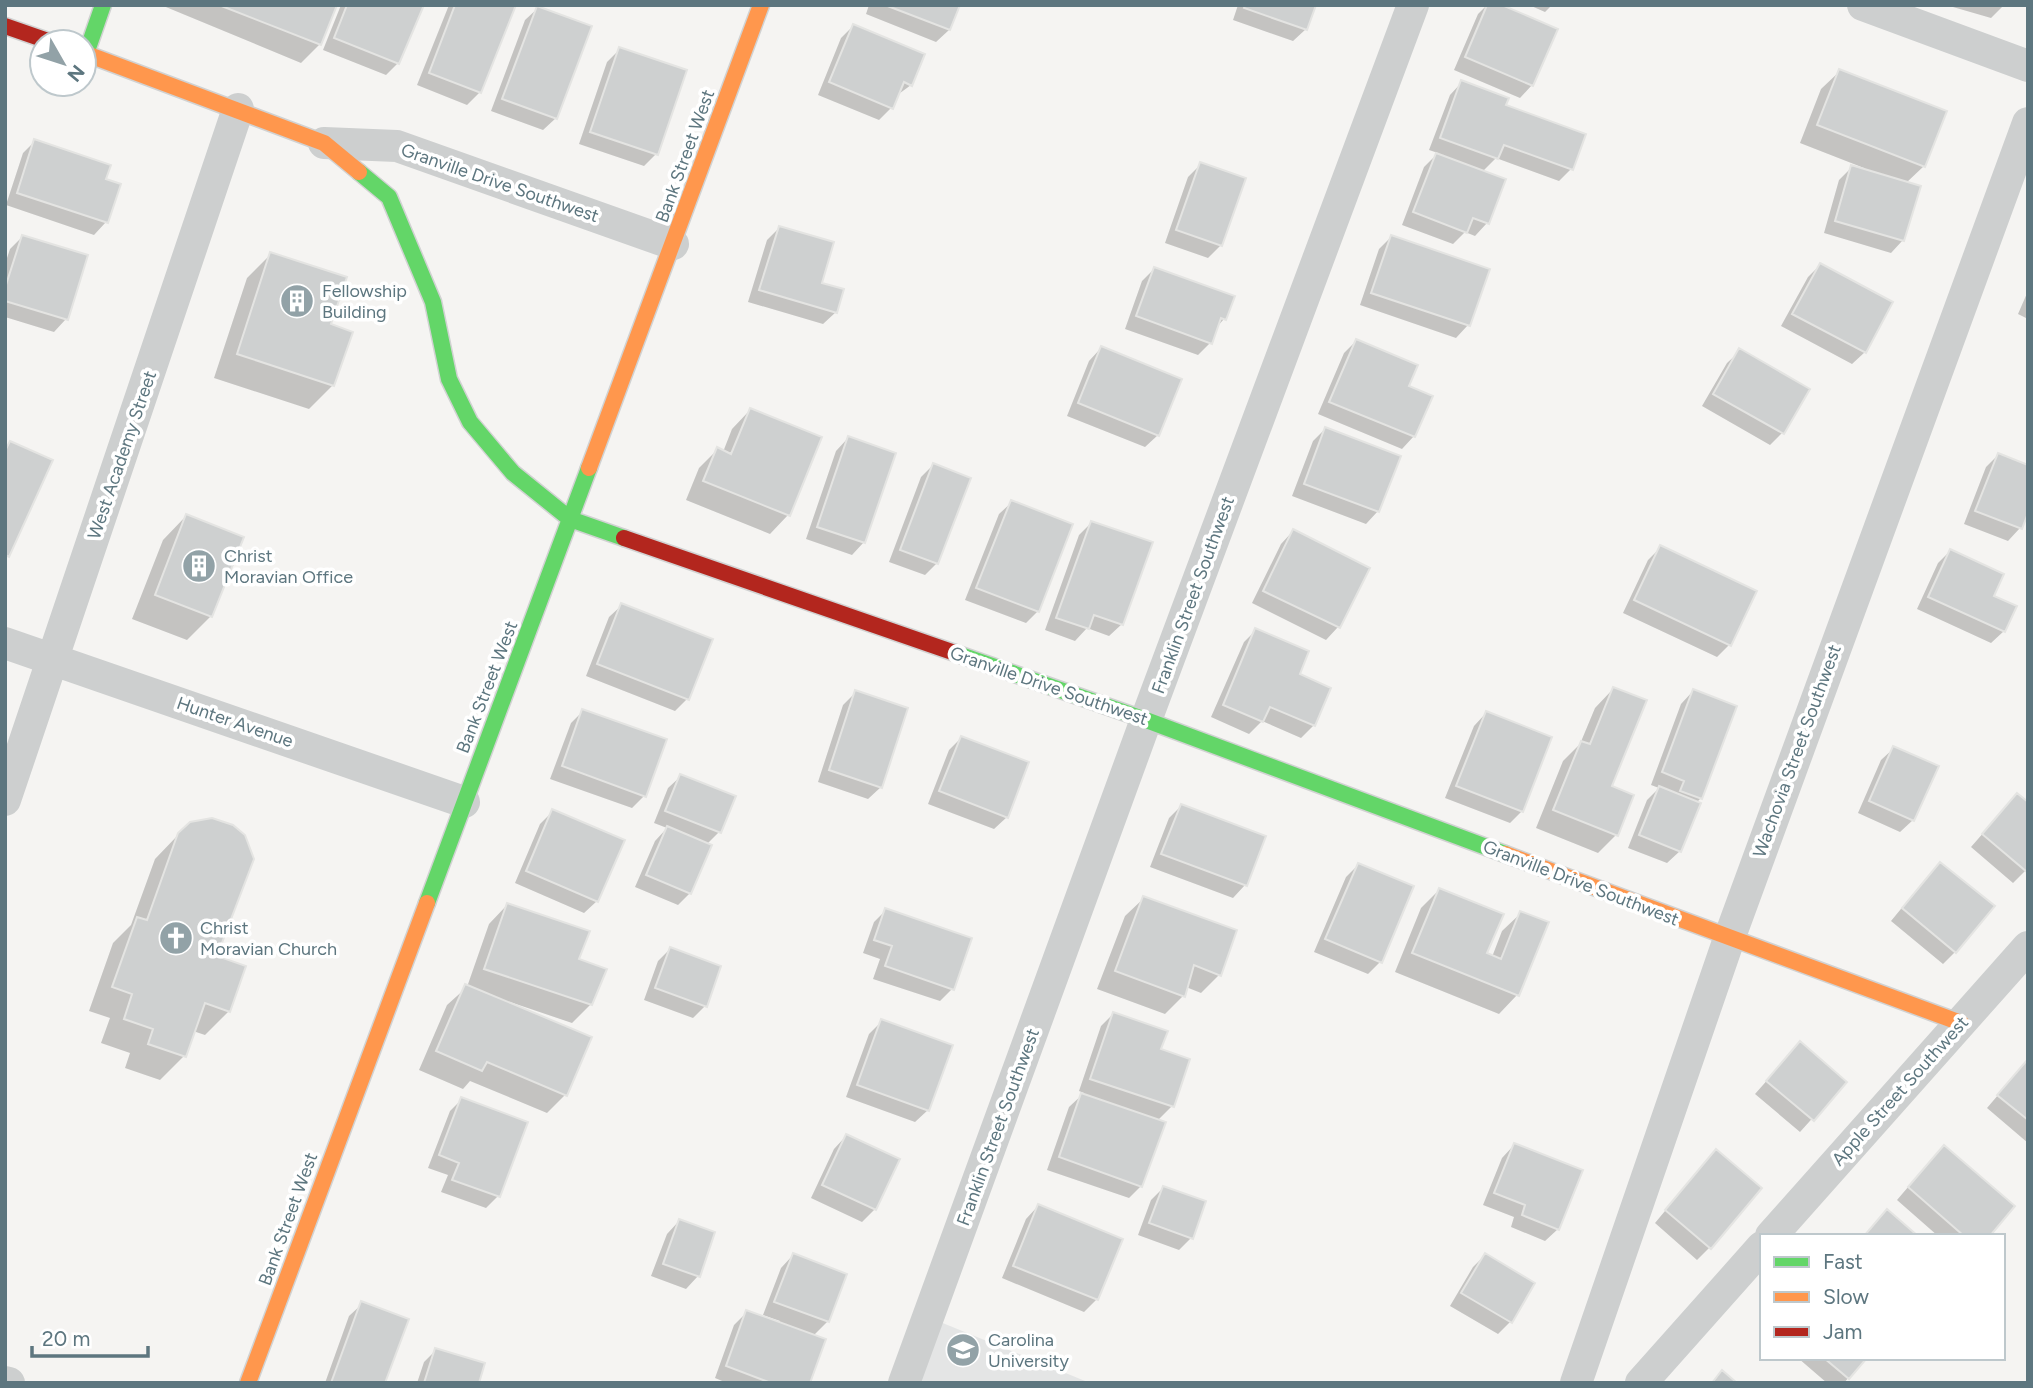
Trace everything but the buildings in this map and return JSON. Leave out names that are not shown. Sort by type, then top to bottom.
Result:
[{"type":"street","points":[[95,28],[103,5]]},
{"type":"street","name":"Bank Street West","points":[[248,1383],[761,5]]},
{"type":"street","name":"Franklin Street Southwest","points":[[904,1383],[1146,720],[1413,5]]},
{"type":"street","points":[[1863,5],[2028,66]]},
{"type":"street","points":[[5,26],[28,34]]},
{"type":"street","name":"Granville Drive Southwest","points":[[98,59],[324,143],[389,197],[433,302],[449,379],[470,422],[513,473],[570,519],[1146,720],[1729,939],[1961,1023]]},
{"type":"street","name":"West Academy Street","points":[[5,800],[238,109]]},
{"type":"street","name":"Wachovia Street Southwest","points":[[1576,1383],[1729,939],[2028,123]]},
{"type":"street","name":"Granville Drive Southwest","points":[[324,143],[397,146],[673,244]]},
{"type":"street","name":"Hunter Avenue","points":[[5,643],[53,657],[464,802]]},
{"type":"street","name":"Apple Street Southwest","points":[[1773,1234],[2028,947]]},
{"type":"street","points":[[1641,1383],[1760,1249]]},
{"type":"shaded area","name":"Carolina University","points":[[928,1317],[1090,1383],[904,1383]]},
{"type":"traffic: fast","points":[[95,28],[103,5]]},
{"type":"traffic: fast","points":[[359,172],[389,197],[433,302],[449,379],[470,422],[513,473],[570,519],[624,538]]},
{"type":"traffic: fast","points":[[427,903],[589,468]]},
{"type":"traffic: fast","points":[[955,653],[1146,720],[1505,854]]},
{"type":"traffic: slow","points":[[589,468],[761,5]]},
{"type":"traffic: slow","points":[[98,58],[324,143],[359,172]]},
{"type":"traffic: slow","points":[[1505,854],[1961,1023]]},
{"type":"traffic: slow","points":[[248,1383],[427,903]]},
{"type":"traffic: jam","points":[[5,26],[28,34]]},
{"type":"traffic: jam","points":[[624,538],[955,653]]},
{"type":"place","name":"Fellowship Building","points":[[297,301]]},
{"type":"place","name":"Christ Moravian Office","points":[[199,566]]},
{"type":"place","name":"Christ Moravian Church","points":[[176,938]]},
{"type":"place","name":"Carolina University","points":[[963,1350]]}]
